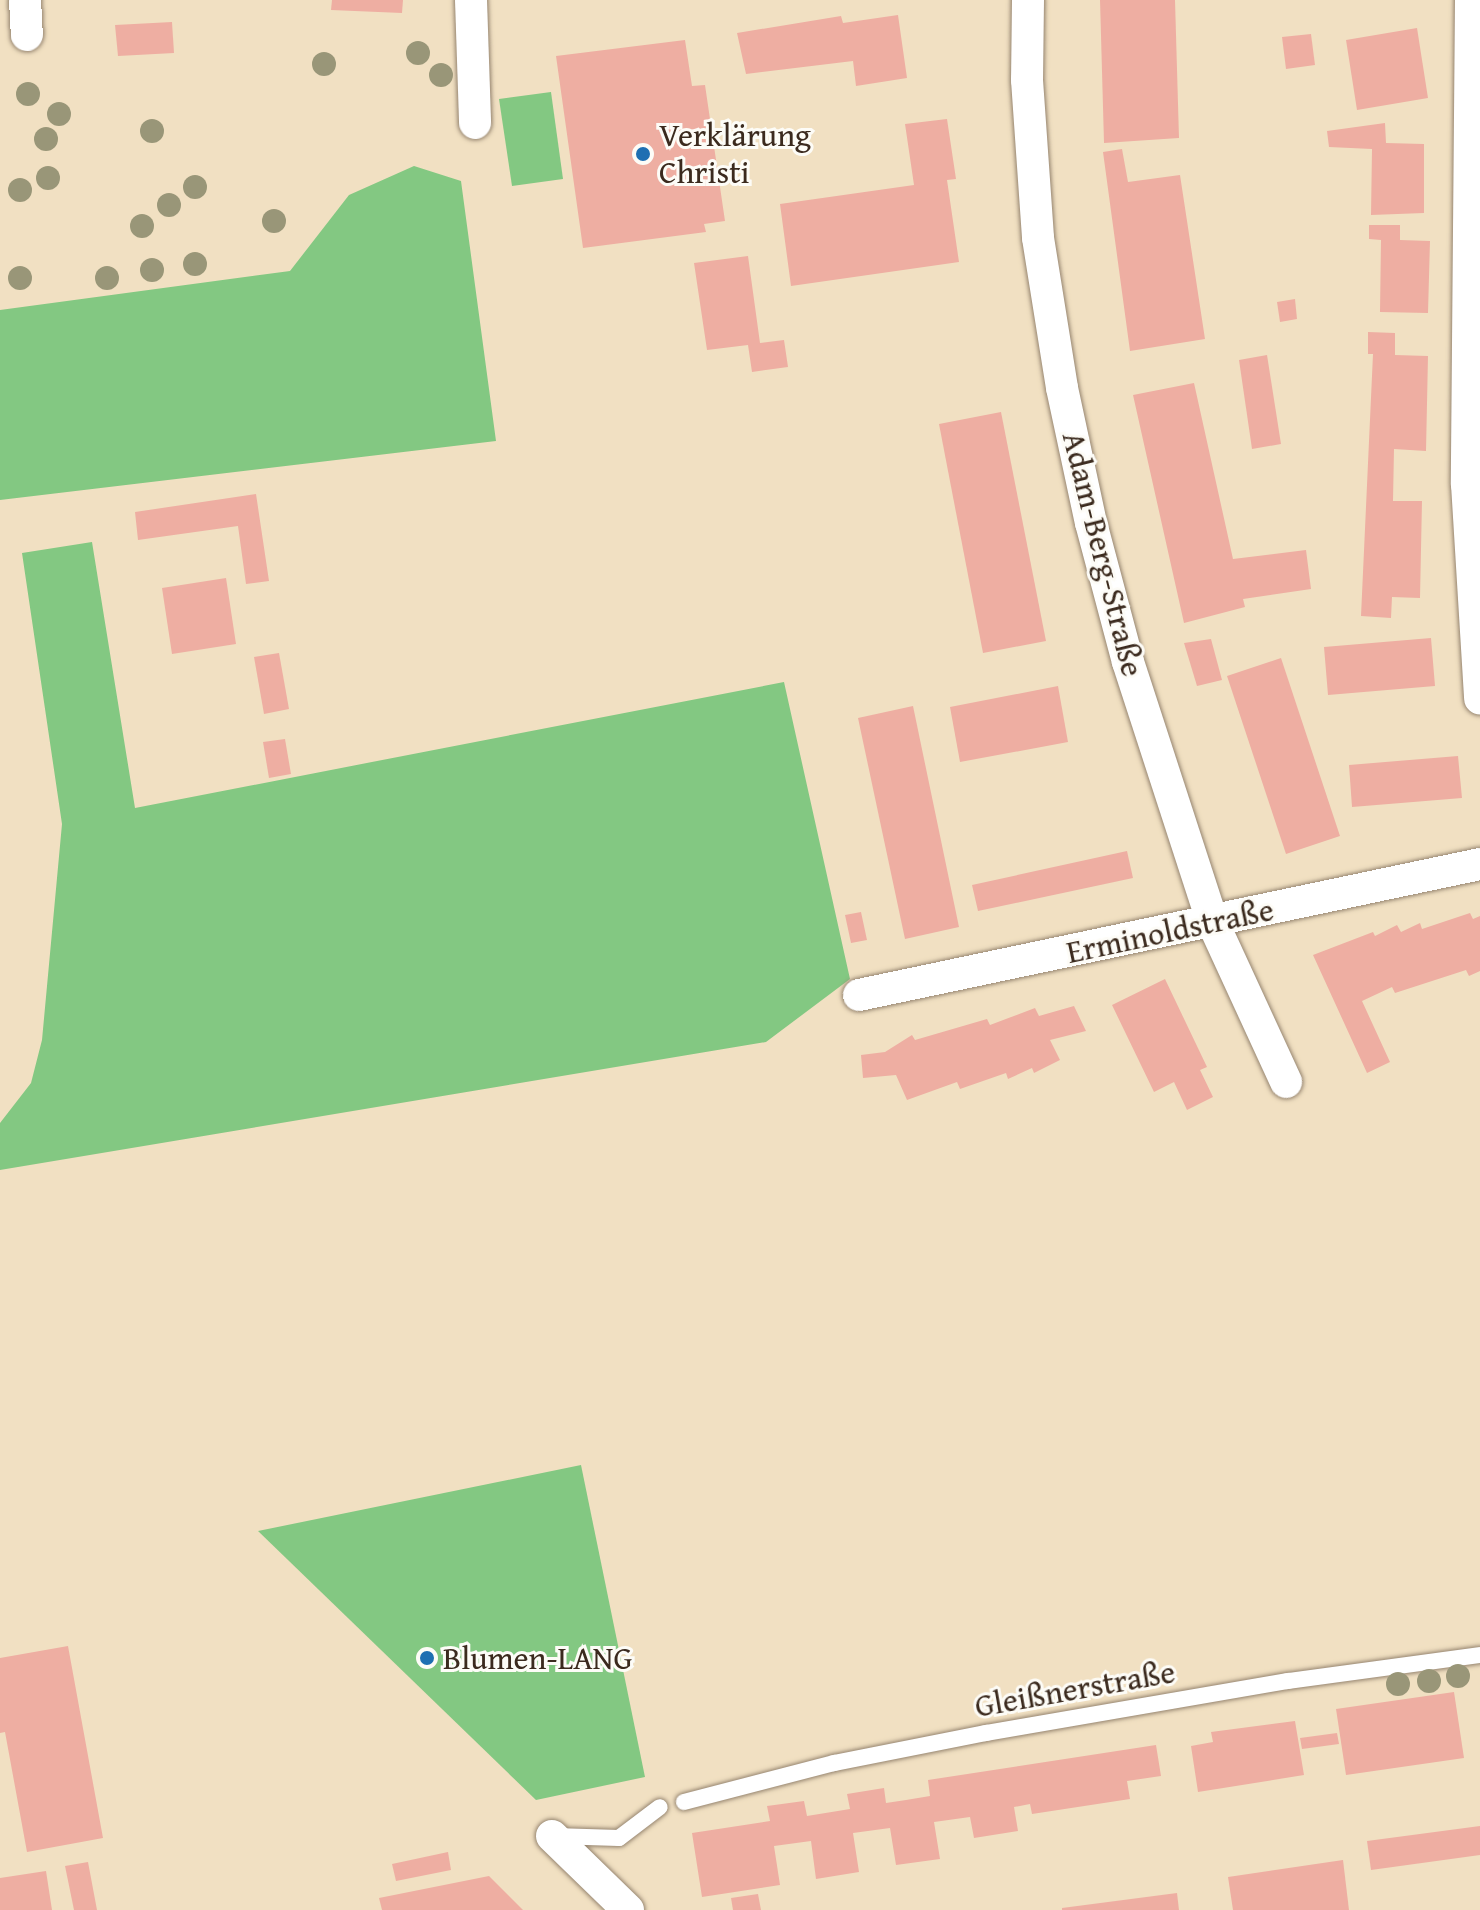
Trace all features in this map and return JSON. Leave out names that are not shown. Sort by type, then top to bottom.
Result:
[{"type":"street","points":[[25,0],[27,35]]},
{"type":"street","points":[[471,0],[475,123]]},
{"type":"street","name":"Adam-Berg-Straße","points":[[1028,0],[1031,160],[1062,388],[1128,662],[1213,923],[1286,1082]]},
{"type":"street","points":[[1471,0],[1474,484],[1480,699]]},
{"type":"street","name":"Erminoldstraße","points":[[859,995],[1213,923],[1480,864]]},
{"type":"street","points":[[552,1836],[628,1910]]},
{"type":"lane","name":"Gleißnerstraße","points":[[684,1802],[834,1763],[970,1736],[1277,1683],[1480,1655]]},
{"type":"lane","points":[[552,1836],[619,1838],[660,1807]]},
{"type":"green space","points":[[551,92],[563,179],[512,186],[499,99]]},
{"type":"green space","points":[[414,166],[461,181],[496,441],[0,500],[0,310],[290,271],[349,195]]},
{"type":"green space","points":[[92,542],[135,808],[784,682],[850,979],[766,1042],[0,1170],[0,1123],[31,1083],[42,1040],[62,824],[22,553]]},
{"type":"green space","points":[[581,1465],[645,1777],[536,1800],[258,1531]]},
{"type":"building","points":[[332,0],[403,0],[402,13],[331,10]]},
{"type":"building","points":[[1100,0],[1175,0],[1179,138],[1104,143]]},
{"type":"building","points":[[898,15],[907,78],[856,86],[853,61],[746,74],[737,33],[841,16],[843,23]]},
{"type":"building","points":[[172,22],[174,53],[118,56],[115,25]]},
{"type":"building","points":[[1417,28],[1428,98],[1357,110],[1346,40]]},
{"type":"building","points":[[1311,34],[1315,65],[1286,69],[1282,37]]},
{"type":"building","name":"Verklärung Christi","points":[[685,40],[692,86],[705,85],[725,221],[704,224],[706,232],[583,248],[556,56]]},
{"type":"building","points":[[947,119],[956,179],[947,180],[959,262],[791,286],[780,204],[914,185],[905,124]]},
{"type":"building","points":[[1385,123],[1386,143],[1424,144],[1424,213],[1371,215],[1372,149],[1329,147],[1327,131]]},
{"type":"building","points":[[1122,149],[1128,182],[1180,175],[1205,339],[1130,351],[1103,152]]},
{"type":"building","points":[[1369,225],[1400,225],[1400,240],[1430,241],[1428,313],[1380,312],[1381,240],[1369,239]]},
{"type":"building","points":[[748,256],[760,343],[784,340],[788,367],[752,372],[748,345],[707,350],[694,263]]},
{"type":"building","points":[[1295,299],[1297,319],[1280,322],[1277,302]]},
{"type":"building","points":[[1368,332],[1395,333],[1395,355],[1428,356],[1426,451],[1394,449],[1393,501],[1422,501],[1420,598],[1392,597],[1391,618],[1361,616],[1373,354],[1368,354]]},
{"type":"building","points":[[1267,355],[1281,444],[1252,449],[1239,360]]},
{"type":"building","points":[[1194,383],[1233,559],[1306,550],[1311,589],[1243,599],[1245,607],[1184,623],[1133,395]]},
{"type":"building","points":[[1001,412],[1046,641],[983,653],[939,424]]},
{"type":"building","points":[[256,494],[269,581],[246,584],[238,526],[138,540],[135,512]]},
{"type":"building","points":[[226,578],[236,644],[172,654],[162,588]]},
{"type":"building","points":[[1431,638],[1435,686],[1328,695],[1324,647]]},
{"type":"building","points":[[1211,639],[1222,680],[1197,686],[1184,643]]},
{"type":"building","points":[[279,653],[289,709],[264,714],[254,657]]},
{"type":"building","points":[[1281,658],[1340,836],[1286,854],[1227,676]]},
{"type":"building","points":[[1058,686],[1068,742],[960,762],[950,707]]},
{"type":"building","points":[[913,706],[959,927],[905,939],[858,718]]},
{"type":"building","points":[[285,739],[291,774],[269,778],[263,742]]},
{"type":"building","points":[[1458,756],[1462,798],[1352,807],[1349,765]]},
{"type":"building","points":[[1127,851],[1133,878],[978,911],[972,885]]},
{"type":"building","points":[[861,912],[867,940],[851,943],[845,915]]},
{"type":"building","points":[[1470,913],[1473,919],[1480,916],[1480,971],[1469,976],[1466,970],[1395,993],[1392,987],[1362,1001],[1390,1062],[1367,1073],[1313,955],[1373,932],[1375,936],[1397,925],[1401,932],[1420,923],[1422,929]]},
{"type":"building","points":[[1165,979],[1207,1067],[1200,1070],[1213,1097],[1187,1110],[1174,1082],[1154,1092],[1112,1005]]},
{"type":"building","points":[[1074,1006],[1086,1031],[1050,1040],[1060,1060],[1034,1073],[1032,1068],[1008,1079],[1006,1073],[960,1089],[957,1082],[907,1100],[896,1075],[863,1078],[861,1055],[885,1052],[912,1035],[915,1040],[987,1019],[990,1025],[1035,1008],[1039,1016]]},
{"type":"building","points":[[68,1646],[103,1838],[27,1852],[5,1732],[0,1733],[0,1658]]},
{"type":"building","points":[[1454,1692],[1464,1758],[1346,1775],[1336,1709]]},
{"type":"building","points":[[1295,1721],[1304,1775],[1198,1792],[1191,1746],[1213,1742],[1211,1732]]},
{"type":"building","points":[[1337,1733],[1339,1744],[1302,1749],[1300,1738]]},
{"type":"building","points":[[1156,1745],[1161,1776],[1127,1781],[1130,1799],[1032,1814],[1030,1804],[1014,1807],[1018,1831],[974,1838],[970,1817],[934,1822],[940,1859],[896,1865],[890,1828],[853,1833],[859,1872],[816,1879],[811,1841],[774,1846],[780,1885],[702,1897],[692,1833],[770,1821],[767,1806],[804,1801],[807,1816],[850,1809],[847,1794],[884,1788],[886,1803],[906,1800],[930,1796],[928,1780]]},
{"type":"building","points":[[1480,1826],[1480,1855],[1371,1870],[1367,1841]]},
{"type":"building","points":[[448,1852],[451,1870],[396,1881],[392,1864]]},
{"type":"building","points":[[1343,1860],[1349,1910],[1233,1910],[1228,1877]]},
{"type":"building","points":[[88,1862],[97,1910],[74,1910],[65,1866]]},
{"type":"building","points":[[46,1871],[52,1910],[0,1910],[0,1878]]},
{"type":"building","points":[[489,1876],[523,1910],[382,1910],[379,1898]]},
{"type":"building","points":[[1177,1893],[1179,1910],[1062,1910],[1062,1908]]},
{"type":"building","points":[[758,1894],[761,1910],[733,1910],[731,1898]]},
{"type":"place","name":"Verklärung Christi","points":[[643,154]]},
{"type":"place","name":"Blumen-LANG","points":[[427,1658]]}]
